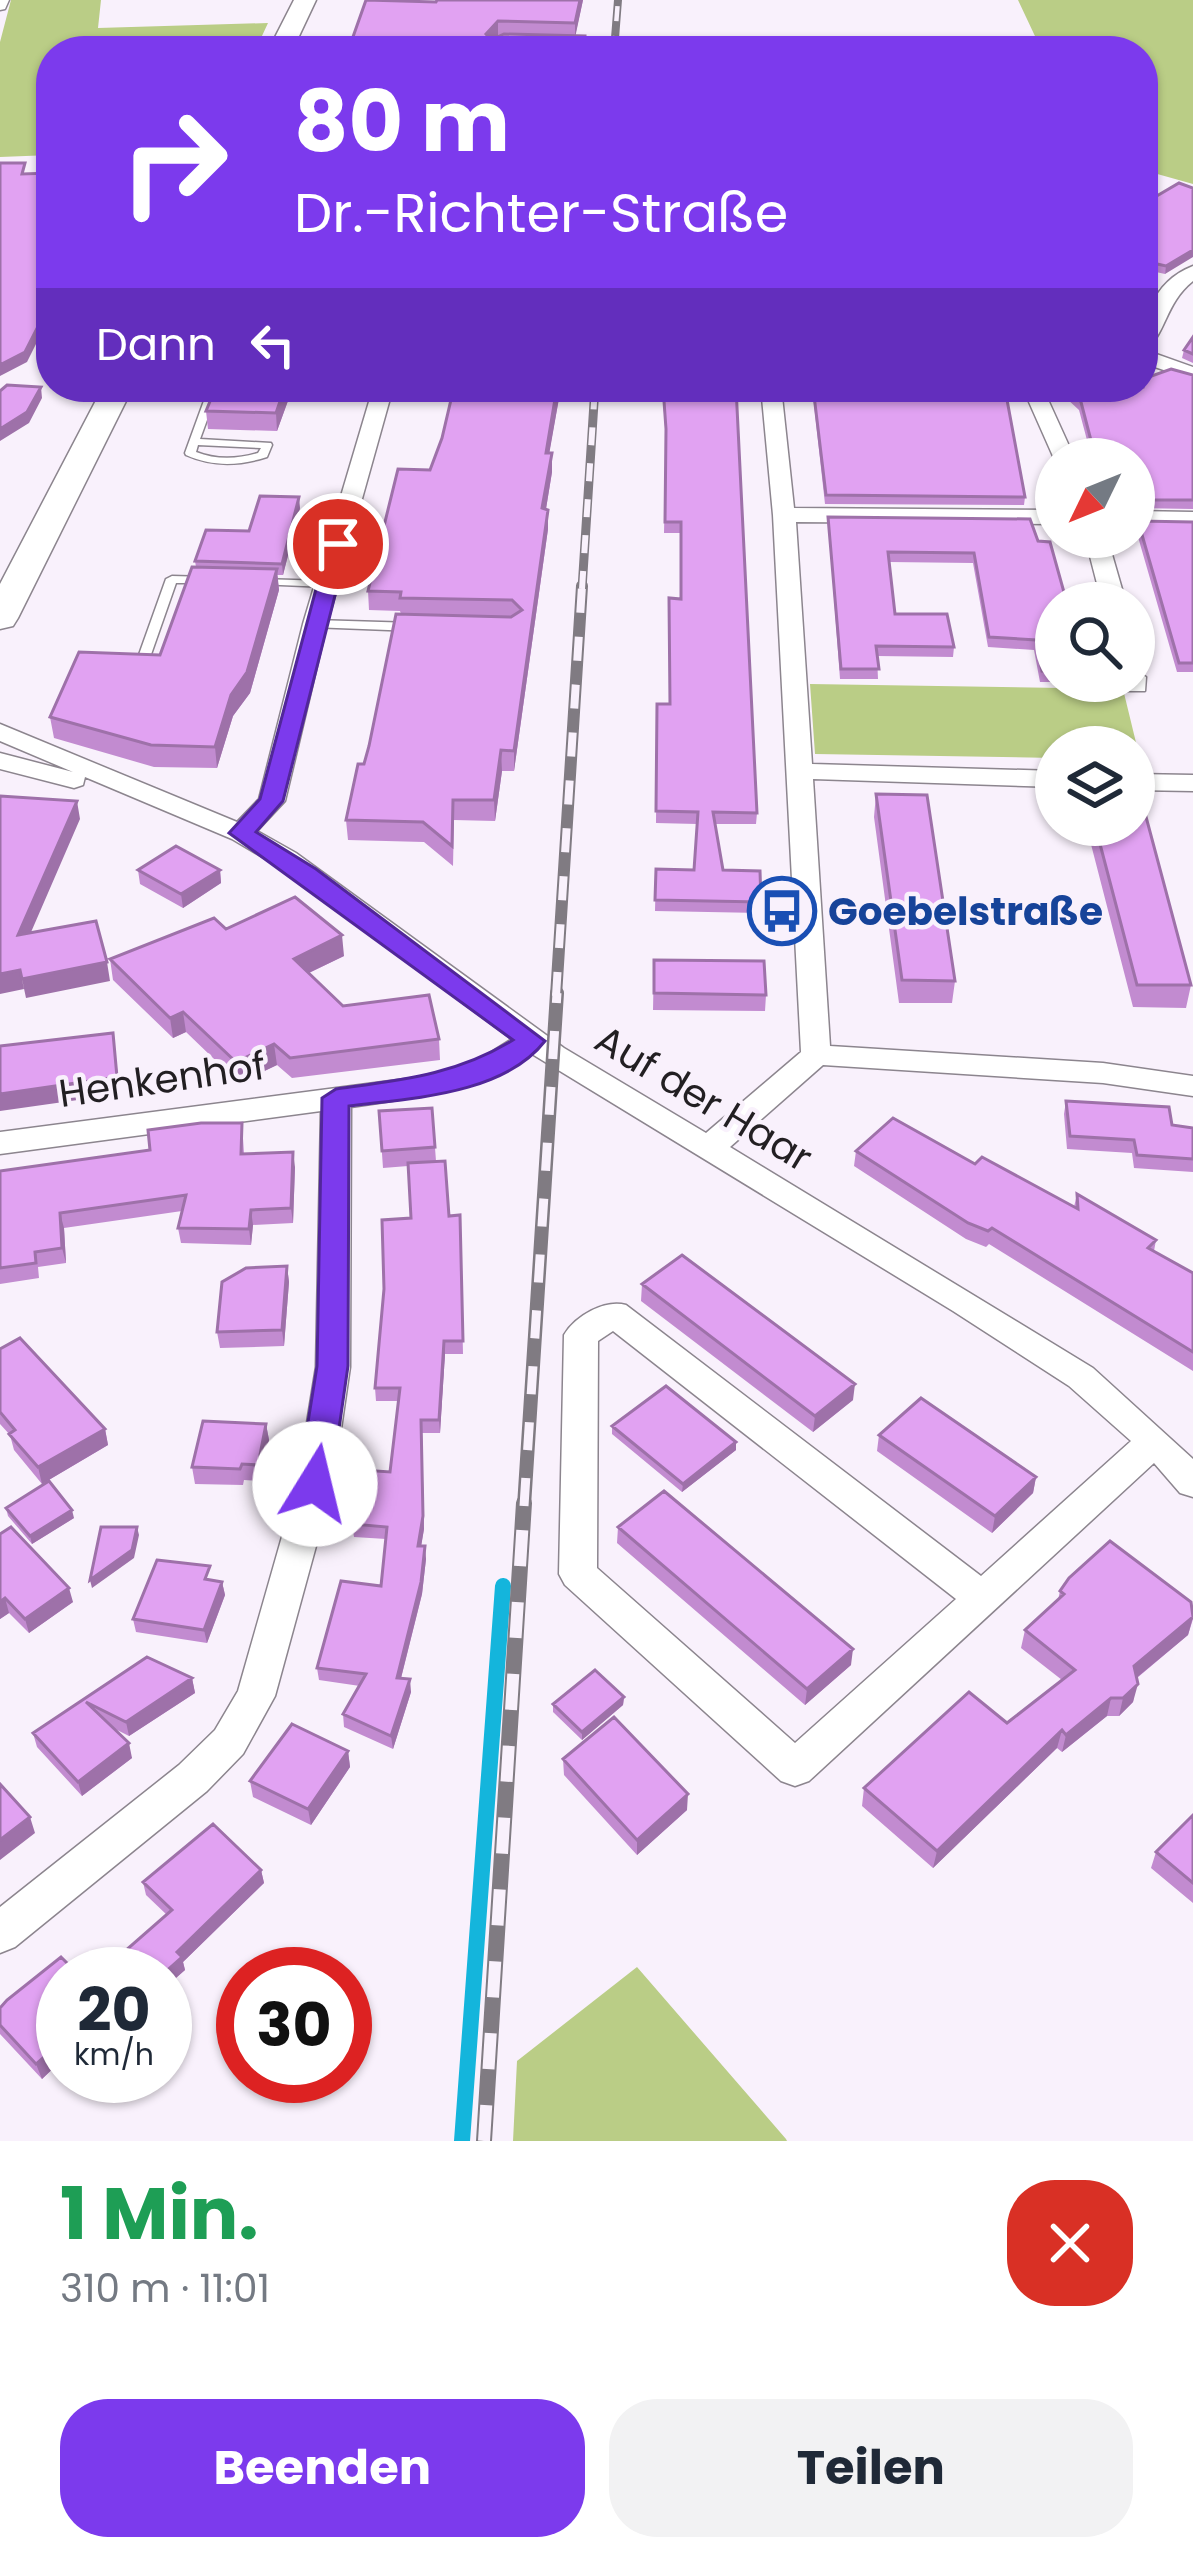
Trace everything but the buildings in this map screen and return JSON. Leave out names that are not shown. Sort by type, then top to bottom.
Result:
[{"type":"main road","points":[[287,36],[304,0]]},
{"type":"main road","points":[[0,618],[110,402]]},
{"type":"street","points":[[1158,312],[1167,292],[1193,272]]},
{"type":"street","points":[[1158,290],[1193,296]]},
{"type":"street","points":[[1158,361],[1193,374]]},
{"type":"street","points":[[241,833],[272,801],[315,624],[379,402]]},
{"type":"street","points":[[773,402],[784,515],[816,1055]]},
{"type":"street","points":[[1039,402],[1055,438]]},
{"type":"street","points":[[784,515],[1035,517]]},
{"type":"street","points":[[1155,518],[1193,519]]},
{"type":"street","name":"Auf der Haar","points":[[0,732],[241,833],[300,869],[531,1041],[1081,1377],[1155,1442],[1193,1483]]},
{"type":"street","name":"Auf der Haar","points":[[0,761],[161,801]]},
{"type":"street","points":[[799,771],[1035,778]]},
{"type":"street","points":[[1155,782],[1193,783]]},
{"type":"street","name":"Henkenhof","points":[[0,1143],[439,1085],[488,1068],[531,1041]]},
{"type":"street","points":[[707,1149],[816,1055],[1103,1073],[1193,1086]]},
{"type":"street","points":[[0,1934],[193,1778],[229,1742],[256,1696],[315,1484],[333,1366],[336,1098]]},
{"type":"street","points":[[982,1598],[614,1314],[581,1335],[578,1574],[795,1768],[1155,1442]]},
{"type":"lane","points":[[194,442],[267,445],[263,455],[250,460],[199,458],[190,453],[209,402]]},
{"type":"lane","points":[[142,663],[172,579],[216,581]]},
{"type":"lane","points":[[238,581],[326,584]]},
{"type":"lane","points":[[315,624],[422,627]]},
{"type":"green space","points":[[11,0],[101,0],[98,28],[268,23],[262,36],[36,36],[36,156],[0,157],[0,42]]},
{"type":"green space","points":[[1018,0],[1193,0],[1193,184],[1158,174],[1158,36],[1035,36]]},
{"type":"green space","points":[[810,684],[1035,688],[1035,702],[1126,702],[1132,726],[1035,726],[1035,758],[815,754]]},
{"type":"green space","points":[[637,1967],[787,2141],[513,2141],[517,2061]]},
{"type":"waterway","points":[[462,2141],[503,1586]]},
{"type":"railway","points":[[615,36],[618,0]]},
{"type":"railway","points":[[582,589],[594,402]]},
{"type":"railway","points":[[556,996],[582,586]]},
{"type":"railway","points":[[524,1506],[557,993]]},
{"type":"railway","points":[[484,2141],[524,1503]]},
{"type":"place","name":"Goebelstraße","points":[[782,911]]},
{"type":"route","points":[[315,1484],[333,1366],[336,1098],[439,1085],[488,1068],[531,1041],[307,874],[241,833],[272,801],[338,544]]}]
